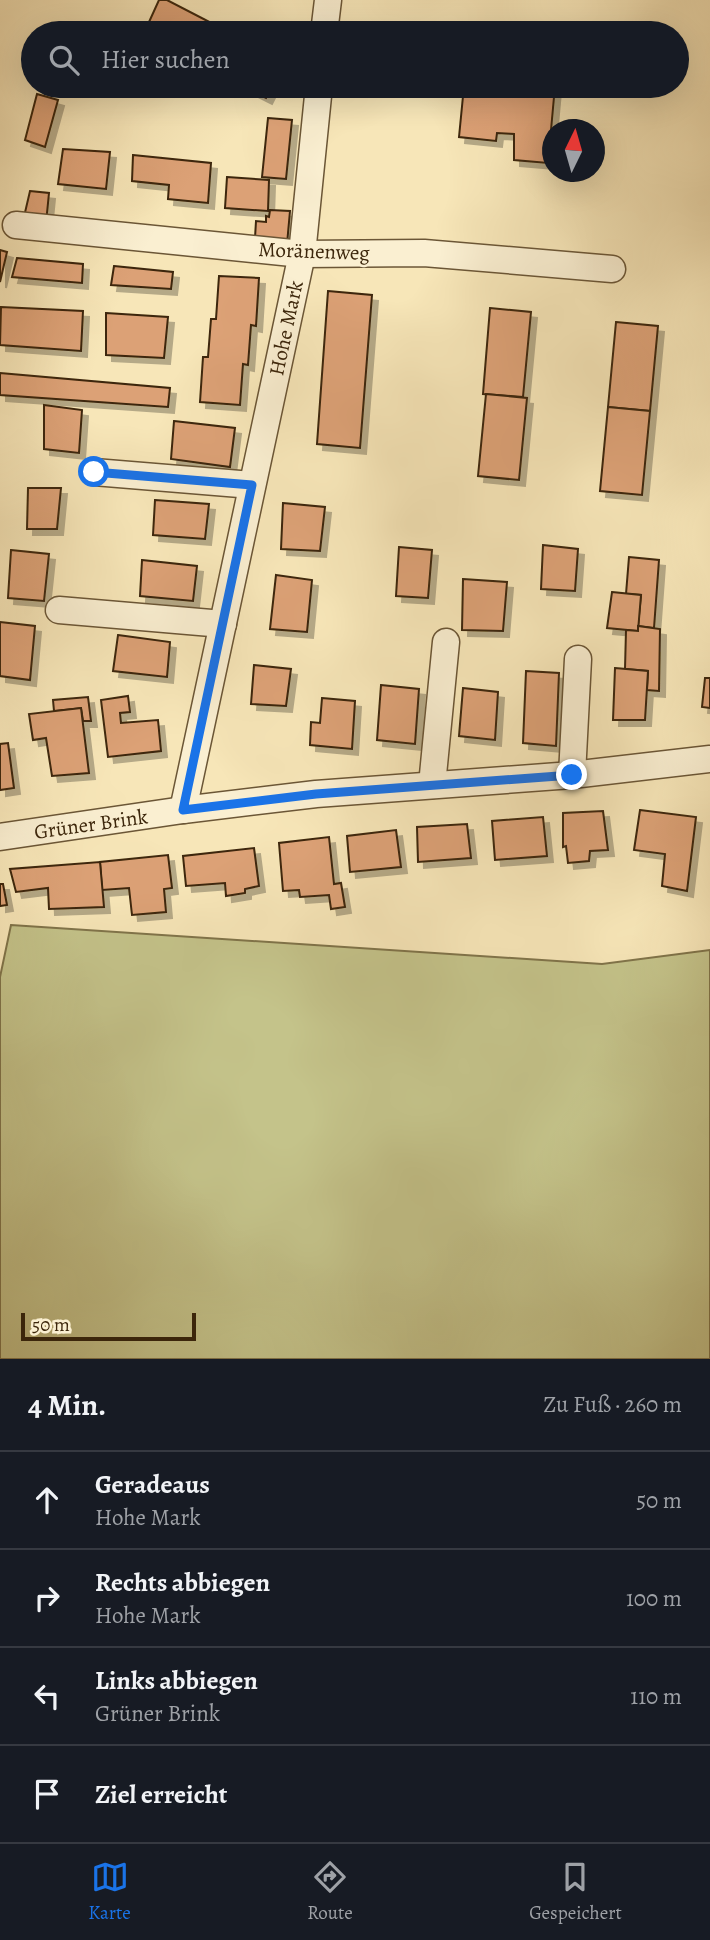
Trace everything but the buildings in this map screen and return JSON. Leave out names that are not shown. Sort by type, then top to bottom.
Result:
[{"type":"street","points":[[325,21],[328,0]]},
{"type":"street","name":"Hohe Mark","points":[[183,810],[302,254],[318,98]]},
{"type":"street","name":"Moränenweg","points":[[16,225],[302,254],[424,253],[612,269]]},
{"type":"street","points":[[94,472],[252,485]]},
{"type":"street","points":[[60,610],[223,624]]},
{"type":"street","points":[[432,785],[446,642]]},
{"type":"street","points":[[572,775],[578,659]]},
{"type":"street","name":"Grüner Brink","points":[[0,837],[316,794],[572,775],[710,759]]},
{"type":"shaded area","points":[[11,925],[602,964],[710,950],[710,1359],[0,1359],[0,977]]},
{"type":"route","points":[[94,472],[252,485],[183,810],[316,794],[572,775]]}]
